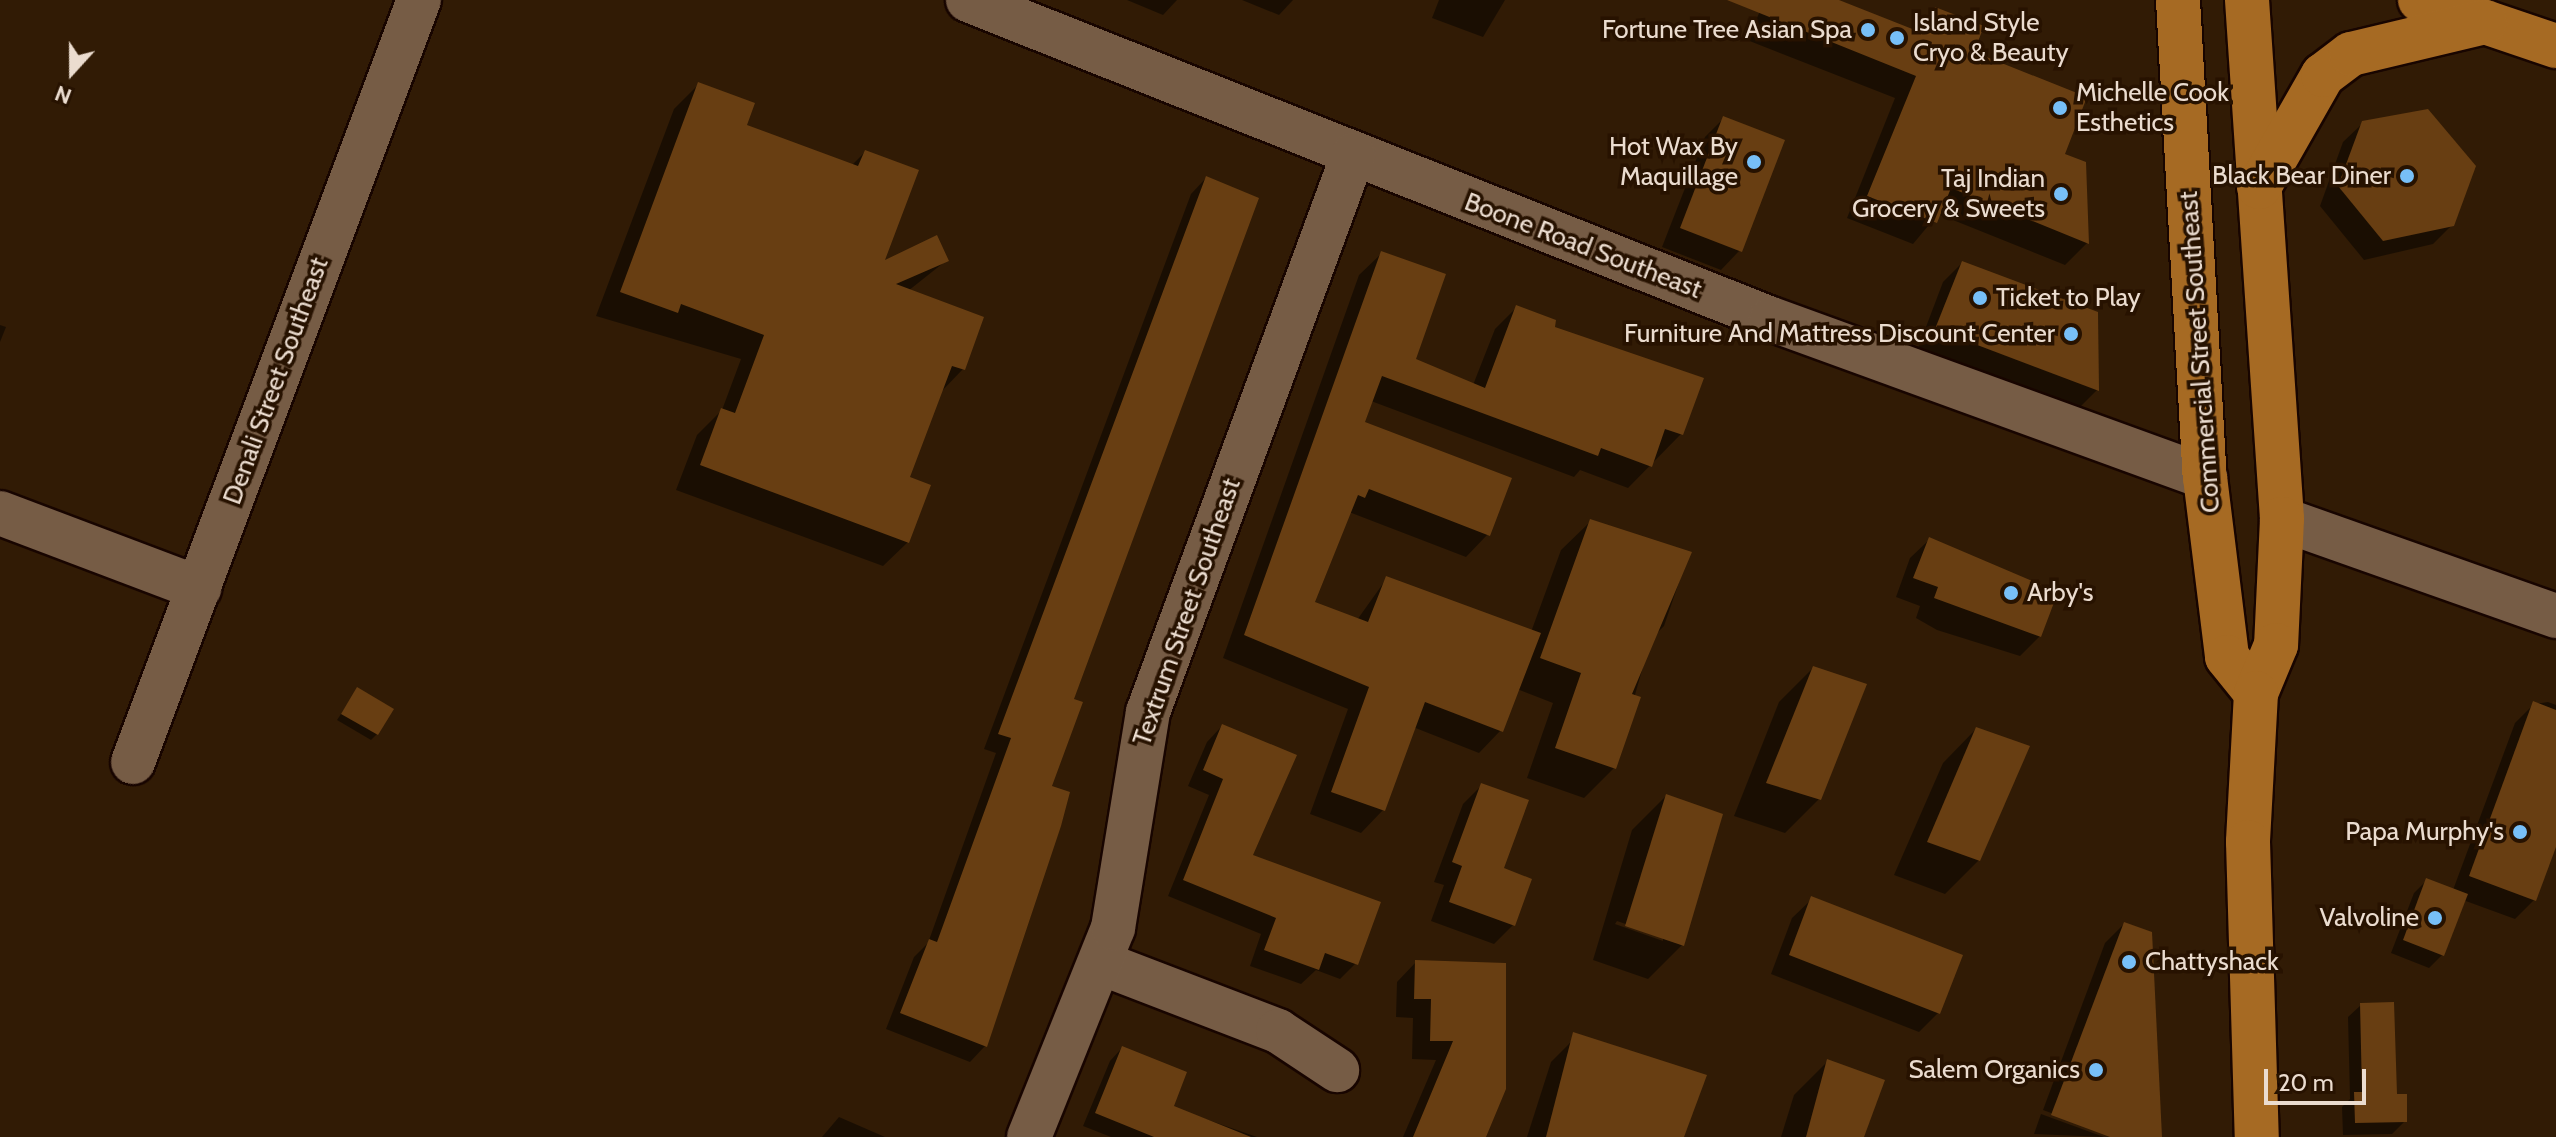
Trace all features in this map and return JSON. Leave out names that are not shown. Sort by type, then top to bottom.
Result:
[{"type":"main road","name":"Commercial Street Southeast","points":[[2178,0],[2205,477],[2227,657],[2256,693]]},
{"type":"main road","points":[[2247,0],[2282,519],[2276,645],[2256,693],[2248,842],[2257,1137]]},
{"type":"main road","points":[[2420,0],[2556,46]]},
{"type":"main road","points":[[2259,187],[2323,75],[2351,54],[2485,22]]},
{"type":"street","name":"Denali Street Southeast","points":[[133,762],[419,0]]},
{"type":"street","name":"Boone Road Southeast","points":[[994,5],[1353,155],[1863,354],[2205,477]]},
{"type":"street","name":"Textrum Street Southeast","points":[[1032,1129],[1101,963],[1125,877],[1148,712],[1353,155]]},
{"type":"street","points":[[0,513],[199,588]]},
{"type":"street","points":[[2282,519],[2556,616]]},
{"type":"street","points":[[1101,963],[1278,1031],[1337,1070]]},
{"type":"building","points":[[1727,0],[1839,0],[1925,34],[1935,7],[1984,26],[1974,52],[2087,97],[2065,154],[2086,162],[2089,244],[1951,188],[1937,223],[1867,196],[1916,76]]},
{"type":"building","points":[[698,82],[755,103],[747,125],[858,166],[865,150],[919,170],[885,260],[937,235],[949,261],[896,284],[984,317],[965,370],[952,366],[910,477],[931,485],[909,543],[700,465],[721,408],[735,413],[764,335],[681,304],[678,313],[620,292]]},
{"type":"building","name":"Black Bear Diner","points":[[2428,109],[2476,166],[2454,226],[2383,241],[2338,186],[2362,121]]},
{"type":"building","points":[[1723,116],[1785,140],[1742,252],[1680,228]]},
{"type":"building","points":[[1206,176],[1259,198],[1074,699],[1083,702],[1052,786],[1070,792],[987,1047],[900,1013],[929,939],[937,942],[1011,738],[998,734]]},
{"type":"building","points":[[1381,251],[1446,274],[1416,359],[1485,388],[1516,305],[1556,320],[1555,327],[1704,378],[1683,435],[1665,429],[1652,467],[1601,448],[1598,456],[1382,376],[1365,422],[1512,478],[1490,536],[1369,489],[1365,498],[1358,495],[1315,602],[1368,622],[1386,576],[1541,633],[1503,732],[1425,702],[1385,811],[1331,792],[1369,687],[1244,635]]},
{"type":"building","points":[[1962,261],[2098,312],[2099,391],[1935,329]]},
{"type":"building","points":[[1590,519],[1692,552],[1632,694],[1641,697],[1616,769],[1555,748],[1581,673],[1540,658]]},
{"type":"building","points":[[1929,537],[2058,592],[2041,637],[1934,598],[1938,587],[1913,578]]},
{"type":"building","points":[[1813,666],[1867,684],[1821,800],[1766,783]]},
{"type":"building","points":[[357,687],[394,709],[378,735],[341,714]]},
{"type":"building","points":[[2533,701],[2556,710],[2556,847],[2536,901],[2469,876]]},
{"type":"building","points":[[1222,724],[1297,755],[1253,855],[1381,902],[1358,965],[1325,953],[1319,970],[1264,950],[1276,918],[1183,880],[1223,779],[1203,770]]},
{"type":"building","points":[[1976,727],[2030,746],[1980,861],[1927,842]]},
{"type":"building","points":[[1481,783],[1529,800],[1504,868],[1532,879],[1515,926],[1449,902],[1462,866],[1452,862]]},
{"type":"building","points":[[1666,794],[1723,814],[1684,946],[1625,926]]},
{"type":"building","points":[[2426,878],[2468,894],[2444,956],[2403,940]]},
{"type":"building","points":[[1811,896],[1963,955],[1940,1014],[1789,955]]},
{"type":"building","points":[[2124,922],[2152,932],[2162,1137],[2110,1137],[2051,1115]]},
{"type":"building","points":[[1415,960],[1506,963],[1506,1089],[1486,1137],[1413,1137],[1453,1041],[1430,1041],[1431,999],[1414,999]]},
{"type":"building","points":[[2394,1002],[2397,1094],[2407,1094],[2407,1122],[2355,1123],[2354,1092],[2362,1092],[2360,1003]]},
{"type":"building","points":[[1573,1032],[1707,1075],[1684,1137],[1546,1137]]},
{"type":"building","points":[[1122,1046],[1187,1072],[1174,1106],[1251,1137],[1154,1137],[1095,1113]]},
{"type":"building","points":[[1827,1059],[1885,1080],[1864,1137],[1806,1137]]},
{"type":"place","name":"Fortune Tree Asian Spa","points":[[1868,30]]},
{"type":"place","name":"Island Style Cryo & Beauty","points":[[1897,38]]},
{"type":"place","name":"Michelle Cook Esthetics","points":[[2060,108]]},
{"type":"place","name":"Hot Wax By Maquillage","points":[[1754,162]]},
{"type":"place","name":"Black Bear Diner","points":[[2407,176]]},
{"type":"place","name":"Taj Indian Grocery & Sweets","points":[[2061,194]]},
{"type":"place","name":"Ticket to Play","points":[[1980,298]]},
{"type":"place","name":"Furniture And Mattress Discount Center","points":[[2071,334]]},
{"type":"place","name":"Arby's","points":[[2011,593]]},
{"type":"place","name":"Papa Murphy's","points":[[2520,832]]},
{"type":"place","name":"Valvoline","points":[[2435,918]]},
{"type":"place","name":"Chattyshack","points":[[2129,962]]},
{"type":"place","name":"Salem Organics","points":[[2096,1070]]}]
